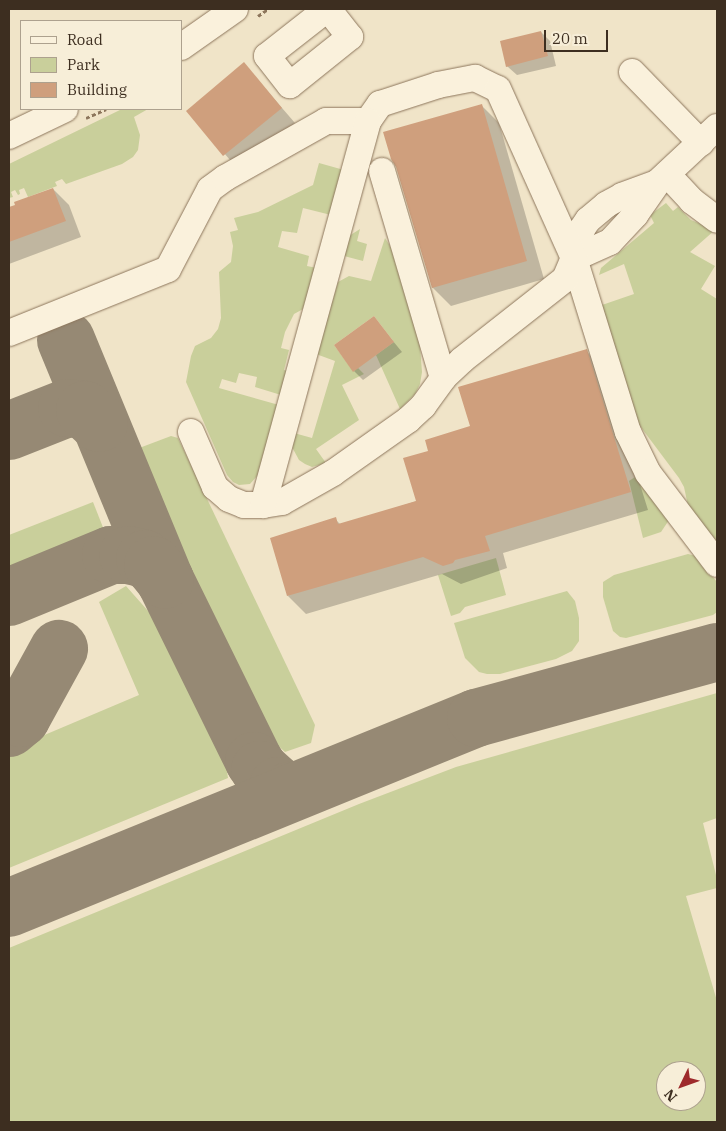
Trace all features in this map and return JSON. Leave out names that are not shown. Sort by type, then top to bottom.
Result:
[{"type":"street","points":[[182,46],[235,9]]},
{"type":"street","points":[[191,432],[215,487],[229,498],[244,505],[264,505],[282,502],[333,473],[408,420],[422,406],[443,378],[485,341],[541,300],[565,279],[574,258],[610,242],[635,215],[662,179],[709,135],[632,72]]},
{"type":"street","points":[[264,505],[368,121],[380,104],[438,85],[475,78],[498,89],[574,258],[628,432],[648,473],[717,564]]},
{"type":"street","points":[[9,136],[63,110]]},
{"type":"street","points":[[9,333],[168,269],[210,189],[225,178],[326,121],[368,121]]},
{"type":"street","points":[[382,171],[443,378]]},
{"type":"street","points":[[662,179],[717,220]]},
{"type":"green space","points":[[120,110],[146,110],[134,117],[140,135],[138,150],[133,157],[122,164],[66,184],[62,179],[55,182],[57,186],[28,197],[24,188],[19,190],[20,194],[18,195],[15,190],[11,192],[13,197],[9,198],[9,164]]},
{"type":"green space","points":[[319,163],[344,170],[331,215],[303,208],[297,233],[282,231],[278,247],[309,256],[307,266],[317,268],[305,308],[294,314],[285,332],[281,348],[289,350],[284,370],[288,371],[281,395],[255,387],[257,377],[239,373],[236,383],[222,379],[219,388],[279,405],[258,475],[250,484],[239,485],[233,482],[227,475],[186,382],[191,356],[195,346],[211,338],[218,329],[221,318],[219,272],[231,262],[233,246],[230,232],[238,230],[234,218],[258,212],[313,185]]},
{"type":"green space","points":[[666,203],[673,211],[678,207],[691,220],[715,230],[690,252],[715,266],[701,289],[717,299],[717,550],[690,515],[684,487],[679,478],[637,422],[602,305],[634,294],[624,264],[599,275],[601,268],[654,223],[650,215]]},
{"type":"green space","points":[[360,229],[357,241],[367,244],[363,261],[344,256],[349,236]]},
{"type":"green space","points":[[385,238],[392,249],[420,346],[422,372],[420,384],[415,394],[400,409],[376,355],[394,342],[374,316],[334,345],[353,371],[358,368],[364,374],[342,385],[359,420],[316,449],[326,463],[312,467],[299,460],[292,447],[294,433],[312,438],[335,361],[316,354],[338,282],[349,276],[371,281]]},
{"type":"green space","points":[[171,436],[178,438],[315,725],[311,743],[285,752],[263,732],[129,461],[129,453],[134,450]]},
{"type":"green space","points":[[635,477],[669,520],[661,532],[643,538],[629,481]]},
{"type":"green space","points":[[93,502],[106,535],[9,575],[9,535]]},
{"type":"green space","points":[[688,554],[696,556],[717,582],[717,612],[713,615],[626,638],[620,637],[613,631],[603,597],[603,582],[614,575]]},
{"type":"green space","points":[[496,558],[506,595],[465,607],[460,613],[451,616],[438,575]]},
{"type":"green space","points":[[126,586],[164,629],[221,731],[228,778],[9,868],[9,750],[139,695],[99,602]]},
{"type":"green space","points":[[567,591],[575,601],[579,618],[579,641],[572,651],[556,659],[500,674],[479,672],[465,658],[454,623]]},
{"type":"green space","points":[[717,693],[717,818],[703,823],[717,879],[717,888],[686,896],[717,1001],[717,1122],[9,1122],[9,948],[359,804],[456,767]]},
{"type":"building","points":[[541,31],[548,56],[506,67],[500,41]]},
{"type":"building","points":[[244,62],[282,108],[223,156],[186,111]]},
{"type":"building","points":[[482,104],[527,261],[432,288],[396,167],[391,159],[383,132]]},
{"type":"building","points":[[53,188],[66,221],[9,242],[9,207],[15,205],[14,202]]},
{"type":"building","points":[[374,316],[394,342],[353,372],[334,345]]},
{"type":"building","points":[[587,349],[631,492],[485,536],[490,551],[455,560],[453,563],[443,566],[423,557],[287,596],[270,538],[336,517],[338,524],[416,501],[403,458],[428,451],[425,440],[470,426],[458,387]]},
{"type":"taxiway","points":[[66,340],[165,580],[254,761],[260,770],[278,786],[289,791],[296,790]]},
{"type":"taxiway","points":[[9,431],[67,408],[85,410],[99,423]]},
{"type":"taxiway","points":[[9,597],[111,555],[128,555],[145,559],[153,565],[165,580]]},
{"type":"taxiway","points":[[9,728],[21,718],[59,649]]},
{"type":"taxiway","points":[[9,908],[476,718],[717,652]]}]
